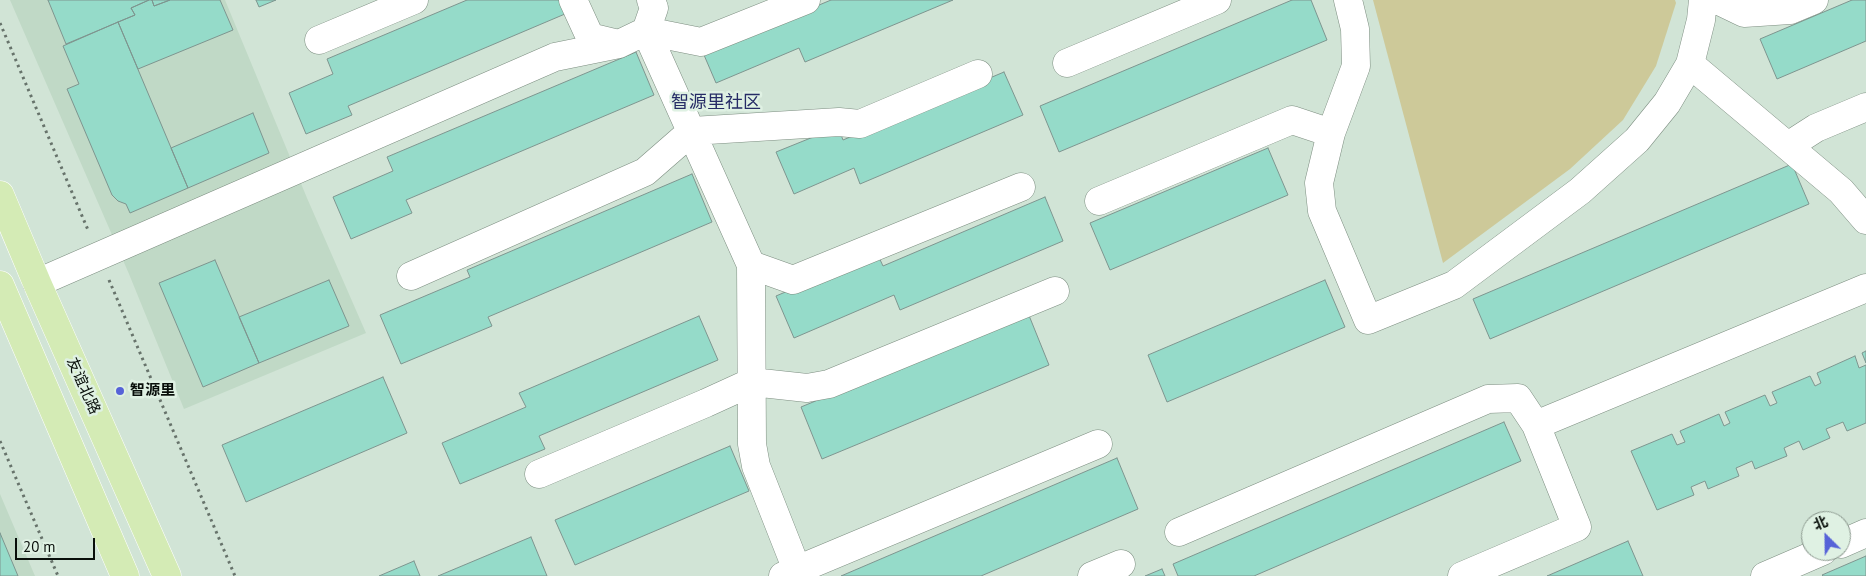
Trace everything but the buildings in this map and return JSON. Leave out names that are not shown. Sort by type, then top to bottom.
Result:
[{"type":"main road","name":"友谊北路","points":[[0,194],[37,283],[167,576]]},
{"type":"main road","points":[[0,285],[125,576]]},
{"type":"street","points":[[319,40],[414,0]]},
{"type":"street","points":[[573,0],[590,37],[618,44]]},
{"type":"street","points":[[651,0],[654,8],[646,31],[751,265],[752,444],[756,466],[790,573],[1098,444]]},
{"type":"street","points":[[37,283],[556,57],[618,44],[646,31],[700,42],[806,0]]},
{"type":"street","points":[[1067,63],[1218,0]]},
{"type":"street","points":[[1348,0],[1355,30],[1356,66],[1331,132],[1319,183],[1322,211],[1368,320],[1454,286],[1580,191],[1637,140],[1667,103],[1690,64],[1701,20],[1703,0]]},
{"type":"street","points":[[1716,0],[1744,13],[1790,10],[1814,0]]},
{"type":"street","points":[[1690,64],[1841,191],[1866,220]]},
{"type":"street","points":[[411,276],[645,172],[692,131],[839,122],[860,124],[978,74]]},
{"type":"street","points":[[1788,146],[1816,128],[1866,107]]},
{"type":"street","points":[[1099,201],[1292,120],[1331,132]]},
{"type":"street","points":[[751,265],[793,280],[1021,187]]},
{"type":"street","points":[[1536,425],[1866,288]]},
{"type":"street","points":[[539,474],[752,382],[807,388],[828,384],[1055,290]]},
{"type":"street","points":[[1180,532],[1488,398],[1518,398],[1536,425],[1577,527],[1462,576]]},
{"type":"street","points":[[1851,540],[1866,533]]},
{"type":"street","points":[[1765,576],[1801,560]]},
{"type":"street","points":[[1092,576],[1121,564]]},
{"type":"path","points":[[0,23],[235,576]]},
{"type":"path","points":[[0,441],[58,576]]},
{"type":"shaded area","points":[[10,0],[225,0],[307,198],[366,333],[184,409],[129,274]]},
{"type":"shaded area","points":[[1373,0],[1675,0],[1676,3],[1656,66],[1623,120],[1570,169],[1443,263]]},
{"type":"shaded area","points":[[0,494],[35,576],[0,576]]},
{"type":"place","name":"智源里","points":[[120,391]]},
{"type":"district","name":"智源里社区","points":[[716,103]]}]
